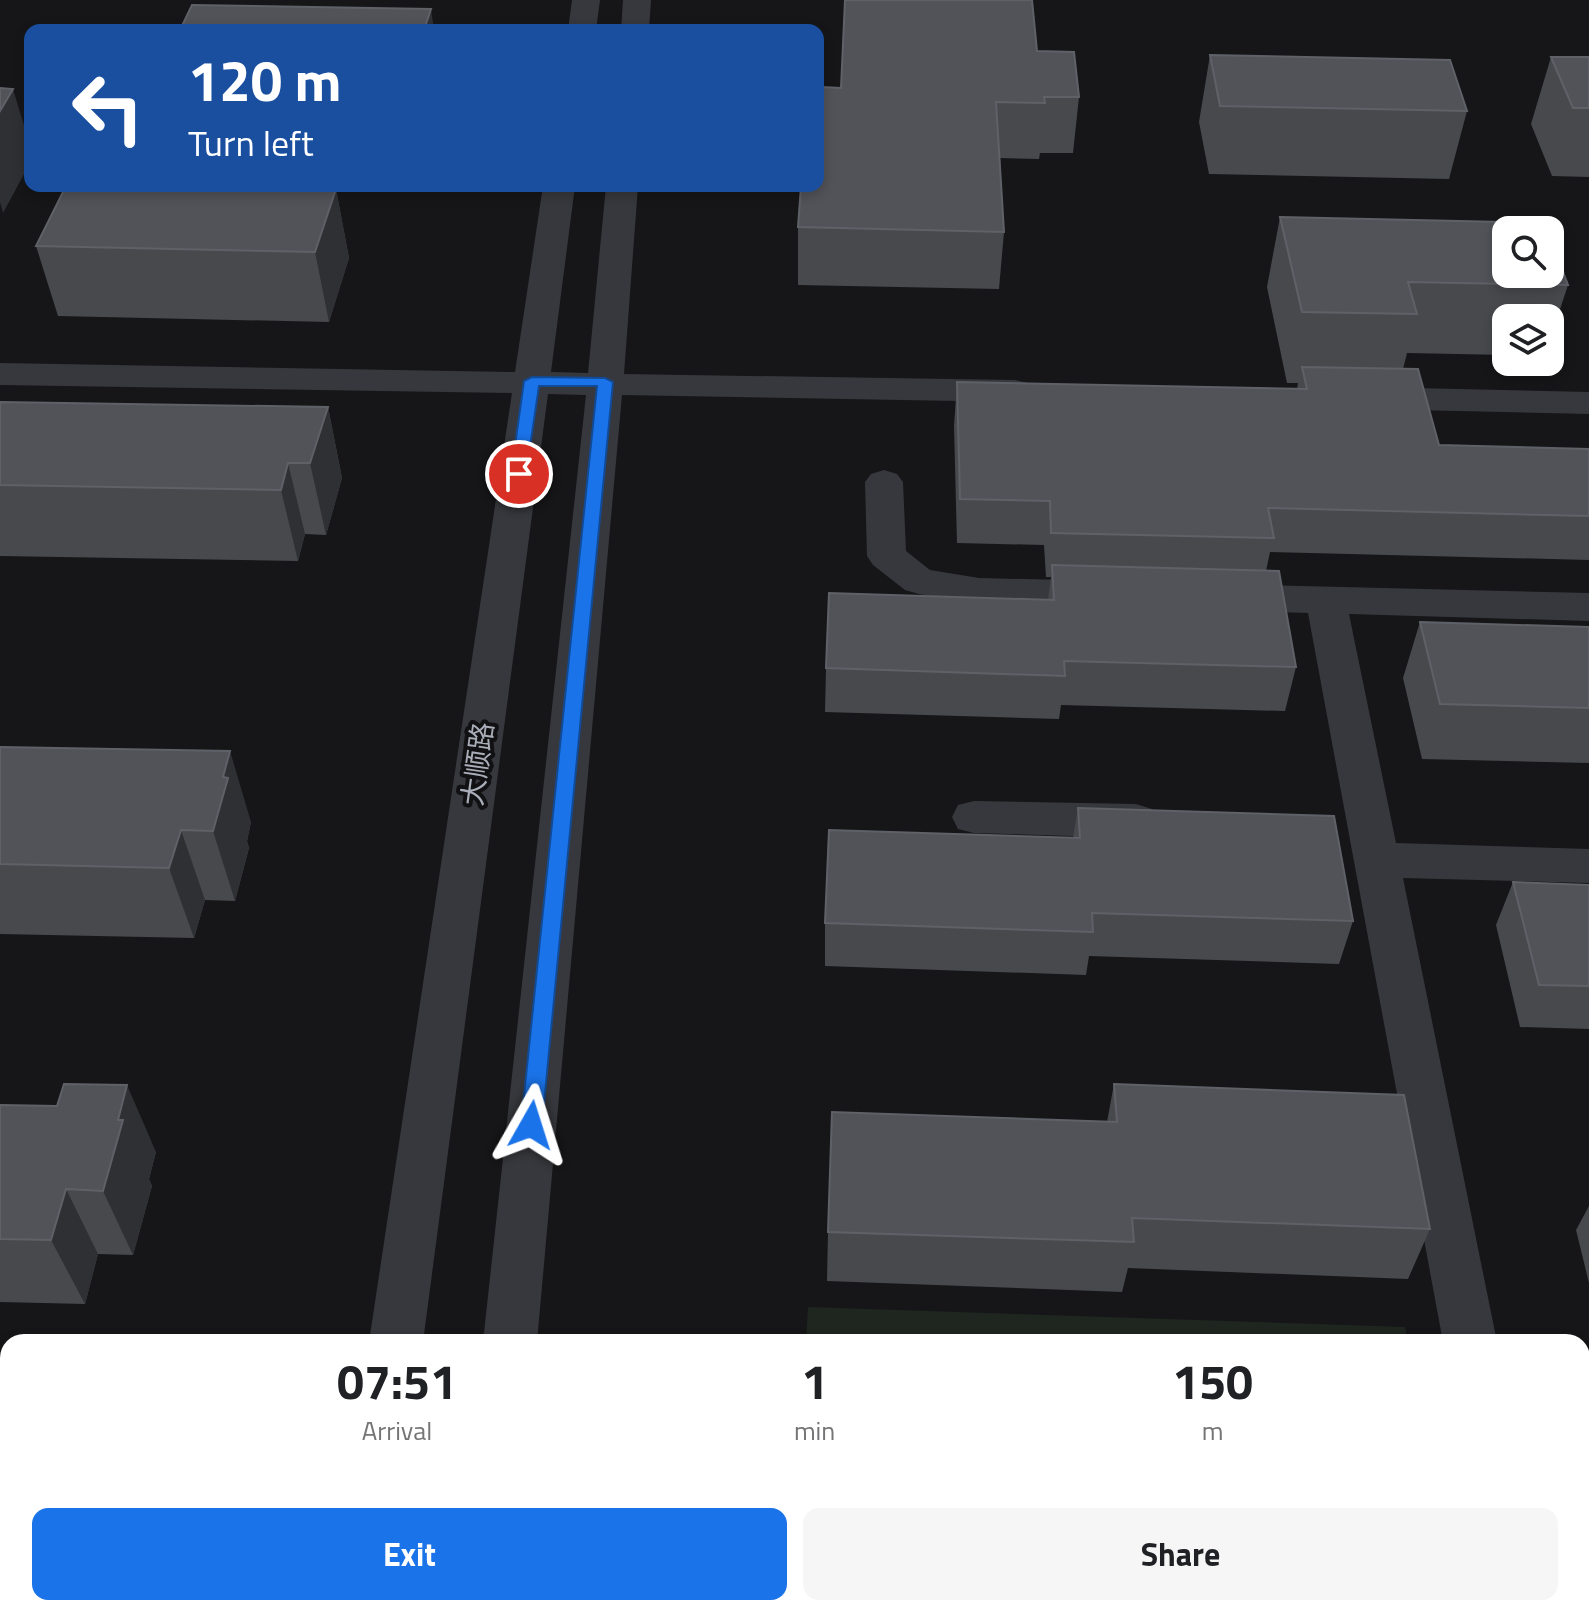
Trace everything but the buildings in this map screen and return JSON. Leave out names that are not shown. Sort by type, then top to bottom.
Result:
[{"type":"street","points":[[583,24],[586,0]]},
{"type":"street","points":[[635,24],[637,0]]},
{"type":"street","name":"大顺路","points":[[397,1334],[558,192]]},
{"type":"street","points":[[511,1334],[621,192]]},
{"type":"street","points":[[0,374],[1049,392]]},
{"type":"street","points":[[1335,398],[1589,403]]},
{"type":"street","points":[[884,482],[887,556],[919,581],[979,591],[1137,595]]},
{"type":"street","points":[[1184,596],[1589,607]]},
{"type":"street","points":[[1326,600],[1468,1334]]},
{"type":"street","points":[[974,817],[1180,823]]},
{"type":"street","points":[[1323,826],[1374,844],[1589,866]]},
{"type":"shaded area","points":[[808,1307],[1405,1327],[1406,1334],[806,1334]]},
{"type":"route","points":[[519,474],[532,381],[605,382],[531,1125]]}]
